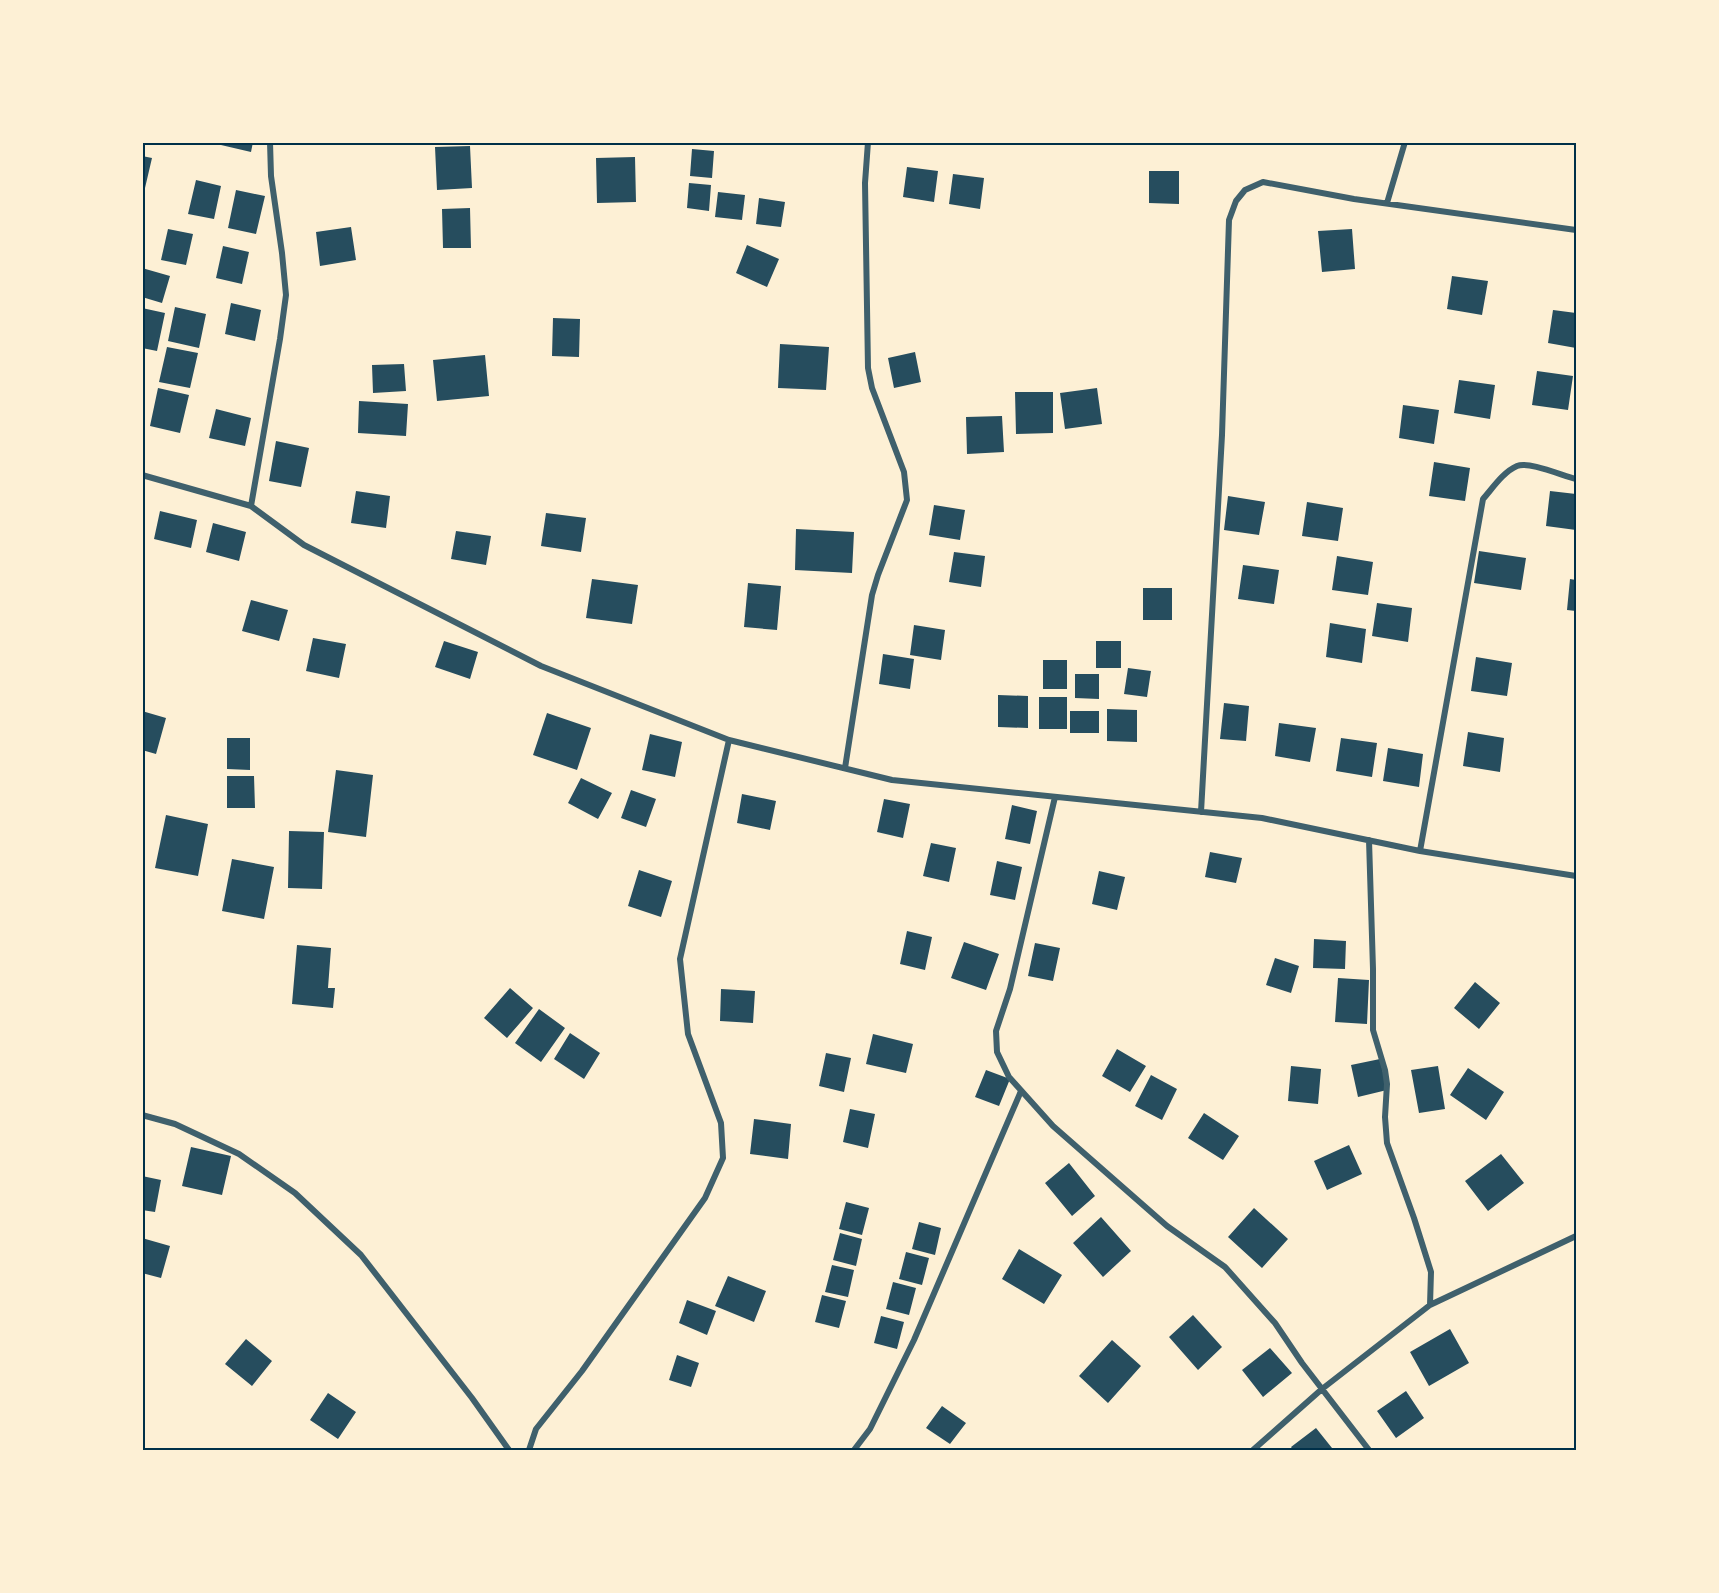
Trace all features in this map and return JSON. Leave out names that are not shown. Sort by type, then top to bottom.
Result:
[{"type":"street","points":[[251,506],[286,295],[271,176],[270,142]]},
{"type":"street","points":[[845,768],[872,596],[907,500],[904,472],[872,388],[868,368],[865,183],[868,142]]},
{"type":"street","points":[[1387,203],[1404,142]]},
{"type":"street","points":[[1201,812],[1222,435],[1229,220],[1236,201],[1245,190],[1263,182],[1387,203],[1576,230]]},
{"type":"street","points":[[1420,851],[1482,500],[1506,473],[1518,465],[1534,467],[1576,479]]},
{"type":"street","points":[[142,475],[251,506],[304,545],[541,666],[729,740],[892,780],[1262,818],[1420,851],[1576,876]]},
{"type":"street","points":[[529,1450],[536,1429],[582,1371],[705,1198],[723,1158],[721,1123],[688,1034],[680,959],[729,740]]},
{"type":"street","points":[[1055,797],[1010,989],[996,1031],[997,1053],[1009,1077],[1053,1126],[1158,1218],[1225,1267],[1275,1323],[1302,1363],[1369,1450]]},
{"type":"street","points":[[1369,840],[1373,1030],[1387,1084],[1385,1117],[1387,1143],[1431,1272],[1430,1305]]},
{"type":"street","points":[[854,1450],[870,1429],[914,1340],[1021,1091]]},
{"type":"street","points":[[142,1115],[175,1124],[239,1154],[295,1193],[362,1255],[509,1450]]},
{"type":"street","points":[[1253,1450],[1322,1389],[1430,1305],[1576,1236]]},
{"type":"building","points":[[222,142],[253,142],[251,152],[221,145]]},
{"type":"building","points":[[470,146],[472,188],[437,190],[435,147]]},
{"type":"building","points":[[692,149],[714,151],[712,178],[690,176]]},
{"type":"building","points":[[142,156],[152,158],[145,188],[142,188]]},
{"type":"building","points":[[635,157],[636,202],[597,203],[596,158]]},
{"type":"building","points":[[907,167],[938,171],[934,202],[903,197]]},
{"type":"building","points":[[1149,171],[1179,171],[1179,204],[1149,203]]},
{"type":"building","points":[[953,174],[984,178],[980,209],[949,204]]},
{"type":"building","points":[[196,180],[221,186],[214,219],[188,214]]},
{"type":"building","points":[[689,183],[711,185],[709,211],[687,208]]},
{"type":"building","points":[[236,190],[265,196],[256,234],[228,228]]},
{"type":"building","points":[[718,192],[745,195],[742,220],[715,217]]},
{"type":"building","points":[[759,198],[785,202],[781,227],[756,224]]},
{"type":"building","points":[[470,208],[471,248],[443,248],[442,209]]},
{"type":"building","points":[[351,227],[356,260],[320,266],[316,232]]},
{"type":"building","points":[[168,229],[193,234],[186,265],[161,260]]},
{"type":"building","points":[[1352,229],[1355,269],[1322,272],[1318,231]]},
{"type":"building","points":[[747,245],[779,259],[767,287],[736,273]]},
{"type":"building","points":[[223,246],[249,252],[242,284],[216,278]]},
{"type":"building","points":[[142,268],[170,276],[162,303],[142,297]]},
{"type":"building","points":[[1452,276],[1488,281],[1482,315],[1447,309]]},
{"type":"building","points":[[231,303],[261,310],[255,341],[225,334]]},
{"type":"building","points":[[175,307],[206,314],[199,348],[168,341]]},
{"type":"building","points":[[142,308],[165,313],[157,351],[142,348]]},
{"type":"building","points":[[1553,310],[1576,313],[1576,348],[1548,343]]},
{"type":"building","points":[[553,318],[580,319],[579,357],[552,356]]},
{"type":"building","points":[[780,344],[829,347],[826,390],[778,388]]},
{"type":"building","points":[[167,347],[198,353],[190,388],[159,382]]},
{"type":"building","points":[[915,352],[921,382],[894,388],[888,358]]},
{"type":"building","points":[[485,355],[489,396],[437,401],[433,360]]},
{"type":"building","points":[[404,364],[406,391],[373,393],[372,365]]},
{"type":"building","points":[[1537,371],[1573,376],[1568,410],[1532,405]]},
{"type":"building","points":[[1459,380],[1495,385],[1490,419],[1454,413]]},
{"type":"building","points":[[158,388],[189,395],[180,433],[150,426]]},
{"type":"building","points":[[1097,388],[1102,424],[1065,429],[1060,393]]},
{"type":"building","points":[[1015,392],[1053,392],[1053,433],[1016,434]]},
{"type":"building","points":[[359,401],[408,404],[406,436],[358,433]]},
{"type":"building","points":[[1403,405],[1439,410],[1434,444],[1399,438]]},
{"type":"building","points":[[216,409],[251,418],[245,446],[209,438]]},
{"type":"building","points":[[1002,416],[1004,452],[967,454],[966,417]]},
{"type":"building","points":[[276,441],[309,448],[301,487],[269,481]]},
{"type":"building","points":[[1434,462],[1470,468],[1465,501],[1429,496]]},
{"type":"building","points":[[356,491],[390,496],[386,528],[351,523]]},
{"type":"building","points":[[1550,491],[1576,494],[1576,530],[1546,526]]},
{"type":"building","points":[[1228,496],[1265,502],[1259,535],[1224,530]]},
{"type":"building","points":[[1307,502],[1343,508],[1338,541],[1302,536]]},
{"type":"building","points":[[934,505],[965,510],[960,540],[929,535]]},
{"type":"building","points":[[160,511],[197,520],[191,548],[154,539]]},
{"type":"building","points":[[546,513],[586,518],[581,552],[541,546]]},
{"type":"building","points":[[213,523],[246,532],[239,561],[206,552]]},
{"type":"building","points":[[796,529],[854,532],[852,573],[795,570]]},
{"type":"building","points":[[456,531],[491,536],[486,565],[451,559]]},
{"type":"building","points":[[1479,551],[1526,558],[1521,590],[1474,583]]},
{"type":"building","points":[[954,552],[985,556],[981,587],[949,582]]},
{"type":"building","points":[[1337,556],[1373,562],[1368,595],[1332,590]]},
{"type":"building","points":[[1243,565],[1279,570],[1274,604],[1238,599]]},
{"type":"building","points":[[592,579],[638,585],[632,624],[586,618]]},
{"type":"building","points":[[1570,579],[1576,580],[1576,611],[1567,610]]},
{"type":"building","points":[[748,583],[781,586],[777,630],[744,627]]},
{"type":"building","points":[[1143,588],[1172,588],[1172,620],[1143,620]]},
{"type":"building","points":[[251,600],[288,610],[279,641],[242,631]]},
{"type":"building","points":[[1377,603],[1412,608],[1408,642],[1372,636]]},
{"type":"building","points":[[1330,623],[1366,629],[1362,663],[1326,657]]},
{"type":"building","points":[[914,625],[945,630],[941,660],[910,655]]},
{"type":"building","points":[[313,638],[346,644],[339,678],[306,671]]},
{"type":"building","points":[[444,641],[478,652],[470,679],[435,667]]},
{"type":"building","points":[[1096,641],[1121,641],[1121,668],[1096,668]]},
{"type":"building","points":[[883,654],[914,659],[910,689],[879,684]]},
{"type":"building","points":[[1476,657],[1512,663],[1507,696],[1471,691]]},
{"type":"building","points":[[1043,660],[1067,660],[1067,689],[1043,689]]},
{"type":"building","points":[[1128,668],[1151,671],[1147,697],[1124,694]]},
{"type":"building","points":[[1075,674],[1099,674],[1099,699],[1075,698]]},
{"type":"building","points":[[998,695],[1028,696],[1028,728],[998,727]]},
{"type":"building","points":[[1039,697],[1067,697],[1067,729],[1039,729]]},
{"type":"building","points":[[1224,703],[1249,706],[1246,741],[1220,739]]},
{"type":"building","points":[[1107,709],[1137,710],[1137,742],[1107,741]]},
{"type":"building","points":[[142,711],[166,718],[156,754],[142,750]]},
{"type":"building","points":[[1070,711],[1099,711],[1099,733],[1070,733]]},
{"type":"building","points":[[547,713],[591,728],[577,770],[533,755]]},
{"type":"building","points":[[1279,723],[1316,728],[1310,762],[1275,756]]},
{"type":"building","points":[[1468,732],[1504,738],[1500,772],[1463,766]]},
{"type":"building","points":[[650,734],[682,742],[675,777],[642,770]]},
{"type":"building","points":[[227,738],[250,738],[250,770],[227,769]]},
{"type":"building","points":[[1341,738],[1377,743],[1372,777],[1336,771]]},
{"type":"building","points":[[1388,748],[1423,754],[1419,787],[1383,781]]},
{"type":"building","points":[[336,770],[373,775],[366,837],[328,832]]},
{"type":"building","points":[[227,776],[254,776],[255,808],[227,808]]},
{"type":"building","points":[[581,778],[612,793],[598,819],[568,803]]},
{"type":"building","points":[[631,790],[656,799],[646,827],[621,818]]},
{"type":"building","points":[[742,794],[776,801],[770,830],[737,823]]},
{"type":"building","points":[[884,799],[910,804],[903,838],[877,832]]},
{"type":"building","points":[[1012,805],[1037,811],[1030,844],[1005,839]]},
{"type":"building","points":[[166,815],[208,824],[198,876],[155,868]]},
{"type":"building","points":[[289,831],[324,832],[322,889],[288,888]]},
{"type":"building","points":[[931,843],[956,848],[949,882],[923,876]]},
{"type":"building","points":[[1210,852],[1242,858],[1236,883],[1205,877]]},
{"type":"building","points":[[232,859],[274,867],[264,919],[222,911]]},
{"type":"building","points":[[997,861],[1022,867],[1015,900],[990,895]]},
{"type":"building","points":[[639,870],[672,881],[661,917],[628,906]]},
{"type":"building","points":[[1099,871],[1125,877],[1117,910],[1092,904]]},
{"type":"building","points":[[907,931],[932,937],[925,970],[900,964]]},
{"type":"building","points":[[1314,939],[1346,941],[1345,969],[1313,968]]},
{"type":"building","points":[[964,942],[999,954],[986,990],[951,978]]},
{"type":"building","points":[[1035,943],[1060,948],[1053,981],[1028,976]]},
{"type":"building","points":[[297,945],[331,948],[328,988],[335,988],[333,1008],[292,1004]]},
{"type":"building","points":[[1275,958],[1299,966],[1291,993],[1266,985]]},
{"type":"building","points":[[1338,978],[1369,980],[1367,1024],[1335,1022]]},
{"type":"building","points":[[1475,982],[1500,1003],[1479,1029],[1454,1008]]},
{"type":"building","points":[[510,988],[533,1008],[507,1038],[484,1018]]},
{"type":"building","points":[[721,989],[755,991],[753,1023],[720,1021]]},
{"type":"building","points":[[539,1009],[565,1028],[541,1062],[515,1043]]},
{"type":"building","points":[[570,1033],[600,1053],[584,1079],[554,1059]]},
{"type":"building","points":[[873,1034],[913,1044],[906,1073],[866,1064]]},
{"type":"building","points":[[1117,1049],[1146,1066],[1130,1092],[1102,1076]]},
{"type":"building","points":[[826,1053],[851,1058],[844,1092],[819,1086]]},
{"type":"building","points":[[1380,1059],[1387,1090],[1358,1097],[1351,1065]]},
{"type":"building","points":[[1291,1066],[1321,1069],[1318,1104],[1288,1101]]},
{"type":"building","points":[[1438,1066],[1445,1109],[1419,1113],[1411,1070]]},
{"type":"building","points":[[1468,1068],[1504,1092],[1486,1120],[1450,1095]]},
{"type":"building","points":[[986,1070],[1010,1079],[999,1106],[975,1097]]},
{"type":"building","points":[[1151,1075],[1177,1089],[1162,1120],[1135,1106]]},
{"type":"building","points":[[850,1109],[875,1114],[868,1148],[843,1142]]},
{"type":"building","points":[[1204,1113],[1239,1136],[1223,1160],[1188,1138]]},
{"type":"building","points":[[754,1119],[791,1124],[788,1159],[750,1154]]},
{"type":"building","points":[[1349,1145],[1362,1174],[1327,1190],[1314,1161]]},
{"type":"building","points":[[191,1147],[231,1156],[222,1195],[182,1186]]},
{"type":"building","points":[[1501,1154],[1524,1183],[1488,1211],[1465,1181]]},
{"type":"building","points":[[1069,1163],[1095,1196],[1072,1216],[1045,1183]]},
{"type":"building","points":[[142,1176],[161,1180],[155,1212],[142,1210]]},
{"type":"building","points":[[846,1202],[869,1208],[862,1235],[839,1229]]},
{"type":"building","points":[[1254,1208],[1288,1239],[1262,1268],[1228,1237]]},
{"type":"building","points":[[1101,1217],[1131,1251],[1103,1277],[1073,1243]]},
{"type":"building","points":[[919,1222],[941,1228],[935,1255],[912,1249]]},
{"type":"building","points":[[840,1233],[862,1239],[856,1266],[833,1260]]},
{"type":"building","points":[[142,1238],[170,1246],[161,1278],[142,1273]]},
{"type":"building","points":[[1019,1249],[1062,1275],[1044,1304],[1002,1279]]},
{"type":"building","points":[[906,1252],[929,1258],[922,1285],[899,1279]]},
{"type":"building","points":[[832,1265],[854,1270],[848,1297],[825,1292]]},
{"type":"building","points":[[728,1276],[766,1291],[754,1322],[715,1306]]},
{"type":"building","points":[[893,1282],[916,1288],[909,1315],[886,1309]]},
{"type":"building","points":[[822,1295],[846,1301],[839,1328],[815,1322]]},
{"type":"building","points":[[687,1300],[716,1311],[707,1335],[679,1323]]},
{"type":"building","points":[[1193,1315],[1222,1347],[1198,1370],[1169,1337]]},
{"type":"building","points":[[881,1316],[904,1322],[897,1349],[874,1343]]},
{"type":"building","points":[[1450,1329],[1469,1363],[1429,1386],[1410,1352]]},
{"type":"building","points":[[246,1339],[272,1361],[252,1386],[225,1364]]},
{"type":"building","points":[[1112,1340],[1141,1366],[1108,1403],[1079,1376]]},
{"type":"building","points":[[1270,1348],[1292,1373],[1263,1397],[1242,1370]]},
{"type":"building","points":[[677,1355],[699,1363],[691,1387],[669,1380]]},
{"type":"building","points":[[1406,1391],[1424,1418],[1396,1438],[1377,1411]]},
{"type":"building","points":[[328,1393],[356,1412],[338,1439],[310,1420]]},
{"type":"building","points":[[942,1406],[966,1423],[950,1444],[926,1428]]},
{"type":"building","points":[[1316,1428],[1332,1448],[1329,1450],[1293,1450],[1291,1447]]}]
